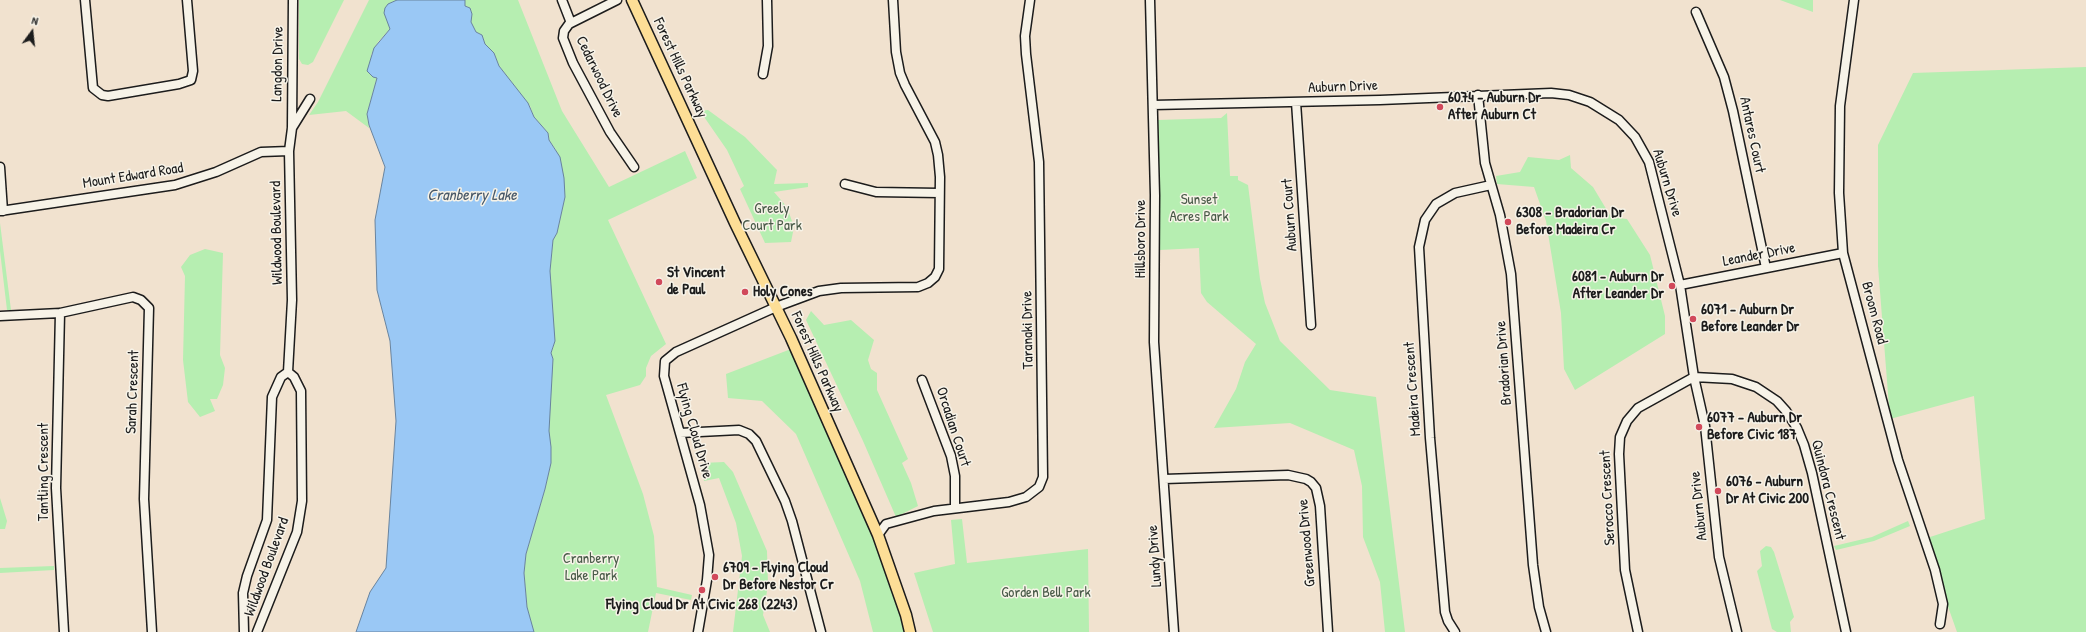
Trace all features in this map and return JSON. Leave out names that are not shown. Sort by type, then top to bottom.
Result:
[{"type":"main road","name":"Forest Hills Parkway","points":[[632,0],[776,307],[878,535],[906,615],[910,632]]},
{"type":"street","points":[[85,0],[93,88],[102,95],[108,96],[179,84],[191,80],[193,71],[187,0]]},
{"type":"street","name":"Langdon Drive","points":[[292,128],[293,0]]},
{"type":"street","points":[[562,0],[571,23]]},
{"type":"street","name":"Cedarwood Drive","points":[[617,0],[571,23],[566,27],[563,35],[574,63],[610,132],[634,167]]},
{"type":"street","points":[[763,74],[768,46],[767,0]]},
{"type":"street","points":[[776,307],[828,289],[918,287],[928,283],[938,273],[940,265],[939,164],[935,142],[900,73],[896,52],[893,0]]},
{"type":"street","name":"Taranaki Drive","points":[[878,535],[886,524],[955,508],[1009,502],[1026,497],[1039,487],[1043,477],[1039,162],[1025,36],[1030,0]]},
{"type":"street","name":"Hillsboro Drive","points":[[1150,0],[1153,105],[1154,342],[1164,479]]},
{"type":"street","name":"Broom Road","points":[[1854,0],[1843,82],[1839,134],[1839,193],[1843,253],[1898,460],[1934,570],[1943,604],[1940,624]]},
{"type":"street","name":"Antares Court","points":[[1696,12],[1724,77],[1733,111],[1766,268]]},
{"type":"street","name":"Auburn Drive","points":[[1153,105],[1296,102],[1551,93],[1568,95],[1596,104],[1624,124],[1638,142],[1649,162],[1680,285],[1694,377],[1705,426],[1719,557],[1737,632]]},
{"type":"street","name":"Bradorian Drive","points":[[1478,95],[1481,135],[1491,185],[1504,230],[1512,274],[1533,565],[1546,632]]},
{"type":"street","name":"Wildwood Boulevard","points":[[244,632],[242,607],[244,587],[267,520],[270,499],[272,396],[279,381],[288,372],[292,300],[290,151],[292,128],[310,99]]},
{"type":"street","name":"Auburn Court","points":[[1296,102],[1311,325]]},
{"type":"street","name":"Mount Edward Road","points":[[1,211],[176,185],[216,172],[262,152],[290,151]]},
{"type":"street","points":[[0,167],[1,211]]},
{"type":"street","points":[[845,184],[876,192],[939,193]]},
{"type":"street","name":"Madeira Crescent","points":[[1455,632],[1448,622],[1444,605],[1430,438],[1419,247],[1425,220],[1441,201],[1455,193],[1491,185]]},
{"type":"street","name":"Leander Drive","points":[[1680,285],[1843,253]]},
{"type":"street","name":"Sarah Crescent","points":[[0,316],[60,313],[133,297],[141,300],[149,308],[144,499],[152,632]]},
{"type":"street","name":"Flying Cloud Drive","points":[[698,632],[707,580],[709,556],[704,524],[664,376],[665,361],[676,352],[776,307]]},
{"type":"street","name":"Tantling Crescent","points":[[60,313],[56,488],[64,632]]},
{"type":"street","name":"Wildwood Boulevard","points":[[257,632],[297,532],[302,501],[300,391],[294,377],[288,372]]},
{"type":"street","name":"Serocco Crescent","points":[[1638,632],[1625,570],[1619,454],[1620,437],[1627,421],[1638,408],[1694,377]]},
{"type":"street","name":"Quindora Crescent","points":[[1694,377],[1732,379],[1761,390],[1776,400],[1786,411],[1797,428],[1804,445],[1812,474],[1846,632]]},
{"type":"street","name":"Orcadian Court","points":[[922,380],[951,456],[955,476],[955,508]]},
{"type":"street","points":[[680,433],[735,430],[746,432],[754,438],[785,501],[792,521],[821,632]]},
{"type":"street","name":"Greenwood Drive","points":[[1164,479],[1288,475],[1306,479],[1311,482],[1316,488],[1320,506],[1328,632]]},
{"type":"street","name":"Lundy Drive","points":[[1164,479],[1174,632]]},
{"type":"green space","points":[[299,0],[344,0],[313,62],[308,65],[302,64],[299,59]]},
{"type":"green space","points":[[369,0],[397,0],[388,4],[390,29],[378,42],[371,55],[377,78],[367,114],[369,128],[346,111],[309,115],[318,102]]},
{"type":"green space","name":"Cranberry Lake Park","points":[[465,0],[518,0],[562,111],[609,187],[685,151],[697,178],[608,220],[666,344],[651,356],[646,368],[646,376],[640,385],[606,395],[643,494],[654,536],[657,587],[692,595],[691,600],[656,593],[648,632],[534,632],[532,627],[527,607],[524,573],[526,554],[551,463],[551,447],[548,431],[553,359],[551,353],[554,345],[550,271],[553,240],[557,233],[565,197],[556,150],[549,140],[548,133],[534,117],[530,106],[499,66],[494,53],[485,44],[482,35],[476,32],[471,22],[472,14],[470,8],[464,5]]},
{"type":"green space","points":[[1780,0],[1813,0],[1813,12]]},
{"type":"green space","points":[[2086,67],[2086,632],[1957,632],[1924,539],[1985,519],[1974,396],[1890,419],[1878,266],[1878,145],[1913,73]]},
{"type":"green space","name":"Greely Court Park","points":[[708,110],[745,137],[777,170],[774,184],[808,183],[808,187],[774,192],[787,207],[794,227],[791,242],[765,243],[740,189],[744,186],[727,150],[700,111]]},
{"type":"green space","name":"Sunset Acres Park","points":[[1227,113],[1230,176],[1238,176],[1238,180],[1248,185],[1260,279],[1265,303],[1280,341],[1330,390],[1376,397],[1405,632],[1385,632],[1380,582],[1363,537],[1362,486],[1354,450],[1290,423],[1214,428],[1236,389],[1245,362],[1256,344],[1207,302],[1201,293],[1199,248],[1160,250],[1158,120],[1221,118]]},
{"type":"green space","points":[[1570,155],[1571,168],[1593,187],[1611,217],[1627,219],[1650,255],[1665,316],[1665,334],[1575,390],[1564,369],[1561,313],[1546,221],[1534,187],[1497,184],[1496,176],[1520,172],[1528,157],[1559,160]]},
{"type":"green space","points":[[0,223],[11,310],[7,310],[0,251]]},
{"type":"green space","points":[[205,249],[223,253],[220,355],[225,368],[223,385],[217,399],[210,399],[215,411],[200,417],[188,402],[183,360],[185,276],[181,267],[190,255]]},
{"type":"green space","points":[[811,311],[824,325],[851,320],[874,340],[868,360],[871,369],[877,373],[877,390],[908,459],[902,463],[911,483],[918,506],[896,517],[863,441],[806,320]]},
{"type":"green space","points":[[791,349],[878,546],[907,632],[873,632],[860,581],[796,434],[762,401],[728,398],[726,374]]},
{"type":"green space","points":[[724,462],[733,472],[767,551],[768,585],[763,615],[770,632],[733,632],[742,556],[736,523],[719,478],[704,481],[702,463]]},
{"type":"green space","points":[[0,498],[7,521],[5,529],[0,529]]},
{"type":"green space","name":"Gorden Bell Park","points":[[962,519],[967,563],[1088,549],[1089,632],[933,632],[914,573],[955,564],[951,520]]},
{"type":"green space","points":[[1908,521],[1910,526],[1874,541],[1836,550],[1834,546],[1872,537]]},
{"type":"green space","points":[[1766,546],[1771,547],[1774,552],[1794,617],[1790,622],[1791,632],[1777,632],[1772,629],[1757,571],[1762,566],[1760,551]]},
{"type":"green space","points":[[54,566],[54,570],[0,573],[0,568]]},
{"type":"water","name":"Cranberry Lake","points":[[397,0],[465,0],[465,6],[470,8],[472,14],[471,22],[476,32],[482,35],[485,44],[494,53],[499,66],[528,103],[534,117],[548,133],[549,140],[560,157],[564,178],[565,197],[557,233],[553,240],[550,271],[555,341],[551,353],[553,359],[549,431],[551,463],[526,554],[524,573],[527,607],[534,632],[356,632],[370,592],[386,568],[396,421],[390,341],[377,290],[375,220],[385,167],[369,125],[367,114],[377,78],[373,77],[367,71],[374,48],[390,29],[384,13],[385,8],[388,4]]},
{"type":"place","name":"6074 - Auburn Dr After Auburn Ct","points":[[1440,107]]},
{"type":"place","name":"6308 - Bradorian Dr Before Madeira Cr","points":[[1508,222]]},
{"type":"place","name":"St Vincent de Paul","points":[[659,282]]},
{"type":"place","name":"6081 - Auburn Dr After Leander Dr","points":[[1672,286]]},
{"type":"place","name":"Holy Cones","points":[[745,292]]},
{"type":"place","name":"6071 - Auburn Dr Before Leander Dr","points":[[1693,319]]},
{"type":"place","name":"6077 - Auburn Dr Before Civic 187","points":[[1699,427]]},
{"type":"place","name":"6076 - Auburn Dr At Civic 200","points":[[1718,491]]},
{"type":"place","name":"6709 - Flying Cloud Dr Before Nestor Cr","points":[[715,577]]},
{"type":"place","name":"Flying Cloud Dr At Civic 268 (2243)","points":[[702,590]]}]
